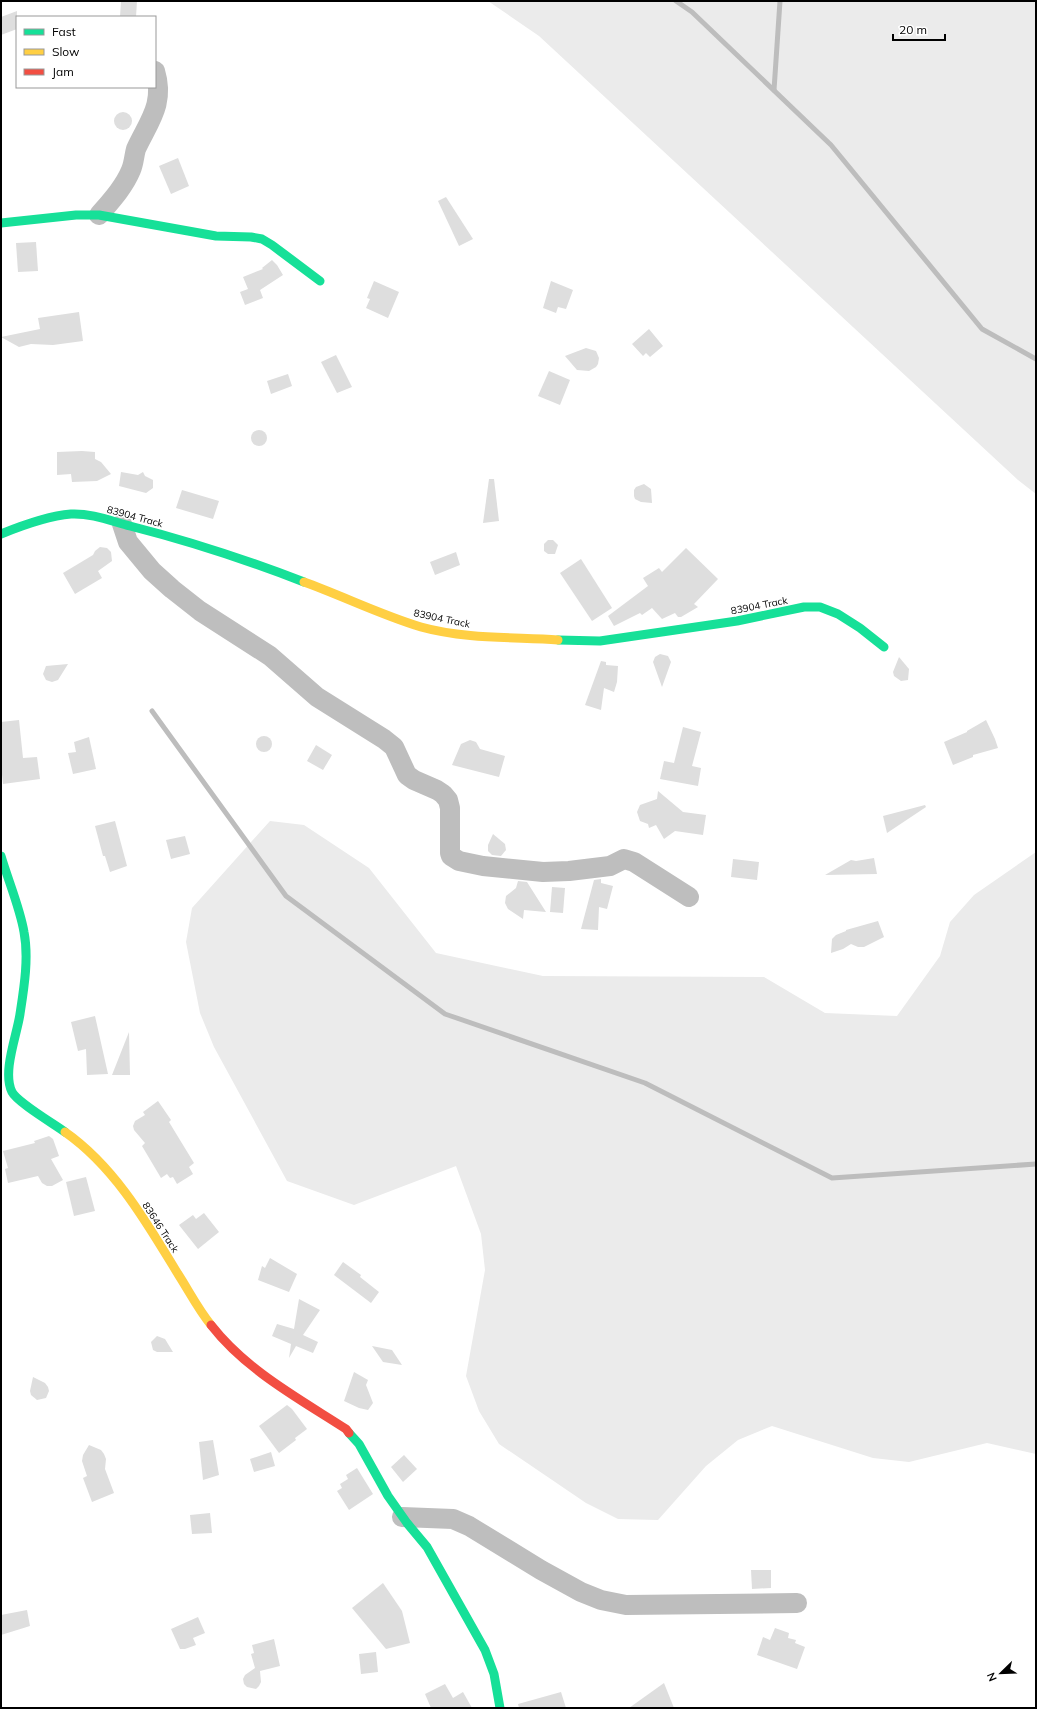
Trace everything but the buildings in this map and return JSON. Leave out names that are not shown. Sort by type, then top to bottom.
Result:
[{"type":"street","points":[[99,215],[128,178],[137,148],[150,124],[156,106],[158,89],[156,77]]},
{"type":"street","points":[[1,223],[76,215],[99,215],[216,236],[251,237],[262,239],[272,245],[320,281]]},
{"type":"street","name":"83904 Track","points":[[1,534],[29,523],[70,514],[85,514],[155,532],[240,558],[383,614],[422,627],[469,635],[600,641],[737,622],[804,607],[820,607],[838,614],[860,628],[884,647]]},
{"type":"street","points":[[122,524],[128,542],[152,571],[172,589],[200,611],[270,656],[317,697],[384,739],[394,747],[407,775],[443,794],[448,800],[450,808],[451,856],[459,861],[483,866],[543,872],[569,871],[610,866],[624,858],[634,862],[689,897]]},
{"type":"street","name":"83646 Track","points":[[1,856],[24,931],[26,948],[25,974],[20,1014],[8,1066],[6,1094],[21,1101],[78,1142],[116,1180],[150,1227],[206,1319],[225,1343],[256,1370],[346,1429],[359,1444],[388,1496],[402,1517],[427,1547],[485,1650],[494,1674],[500,1708]]},
{"type":"street","points":[[402,1517],[436,1517],[458,1521],[574,1588],[601,1600],[626,1605],[797,1604]]},
{"type":"shaded area","points":[[488,1],[1036,1],[1036,494],[1018,480],[539,36]]},
{"type":"shaded area","points":[[270,821],[304,825],[369,868],[436,953],[543,976],[764,977],[825,1013],[897,1016],[940,956],[950,922],[974,895],[1036,852],[1036,1454],[987,1443],[909,1462],[873,1458],[772,1426],[738,1440],[706,1466],[658,1520],[618,1519],[586,1503],[499,1444],[479,1411],[466,1376],[485,1270],[481,1234],[456,1166],[354,1205],[287,1181],[214,1047],[200,1013],[186,942],[192,908]]},
{"type":"waterway","points":[[676,1],[692,12],[831,145],[982,329],[1036,359]]},
{"type":"waterway","points":[[774,90],[780,1]]},
{"type":"waterway","points":[[152,711],[286,896],[445,1014],[645,1083],[832,1178],[1036,1164]]},
{"type":"traffic: fast","points":[[1,223],[76,215],[99,215],[216,236],[251,237],[262,239],[272,245],[320,281]]},
{"type":"traffic: fast","points":[[1,534],[26,524],[53,517],[71,514],[93,516],[174,538],[261,566],[304,582]]},
{"type":"traffic: fast","points":[[558,640],[600,641],[737,621],[804,607],[820,607],[838,614],[860,628],[884,647]]},
{"type":"traffic: fast","points":[[1,856],[20,913],[26,952],[22,1004],[9,1064],[9,1084],[15,1096],[36,1113],[65,1132]]},
{"type":"traffic: fast","points":[[349,1433],[359,1444],[388,1496],[407,1523],[427,1547],[485,1650],[494,1674],[500,1708]]},
{"type":"traffic: slow","points":[[304,582],[391,617],[437,631],[471,636],[558,640]]},
{"type":"traffic: slow","points":[[65,1132],[83,1146],[99,1162],[129,1197],[211,1325]]},
{"type":"traffic: jam","points":[[211,1325],[225,1341],[256,1370],[346,1429],[349,1433]]}]
